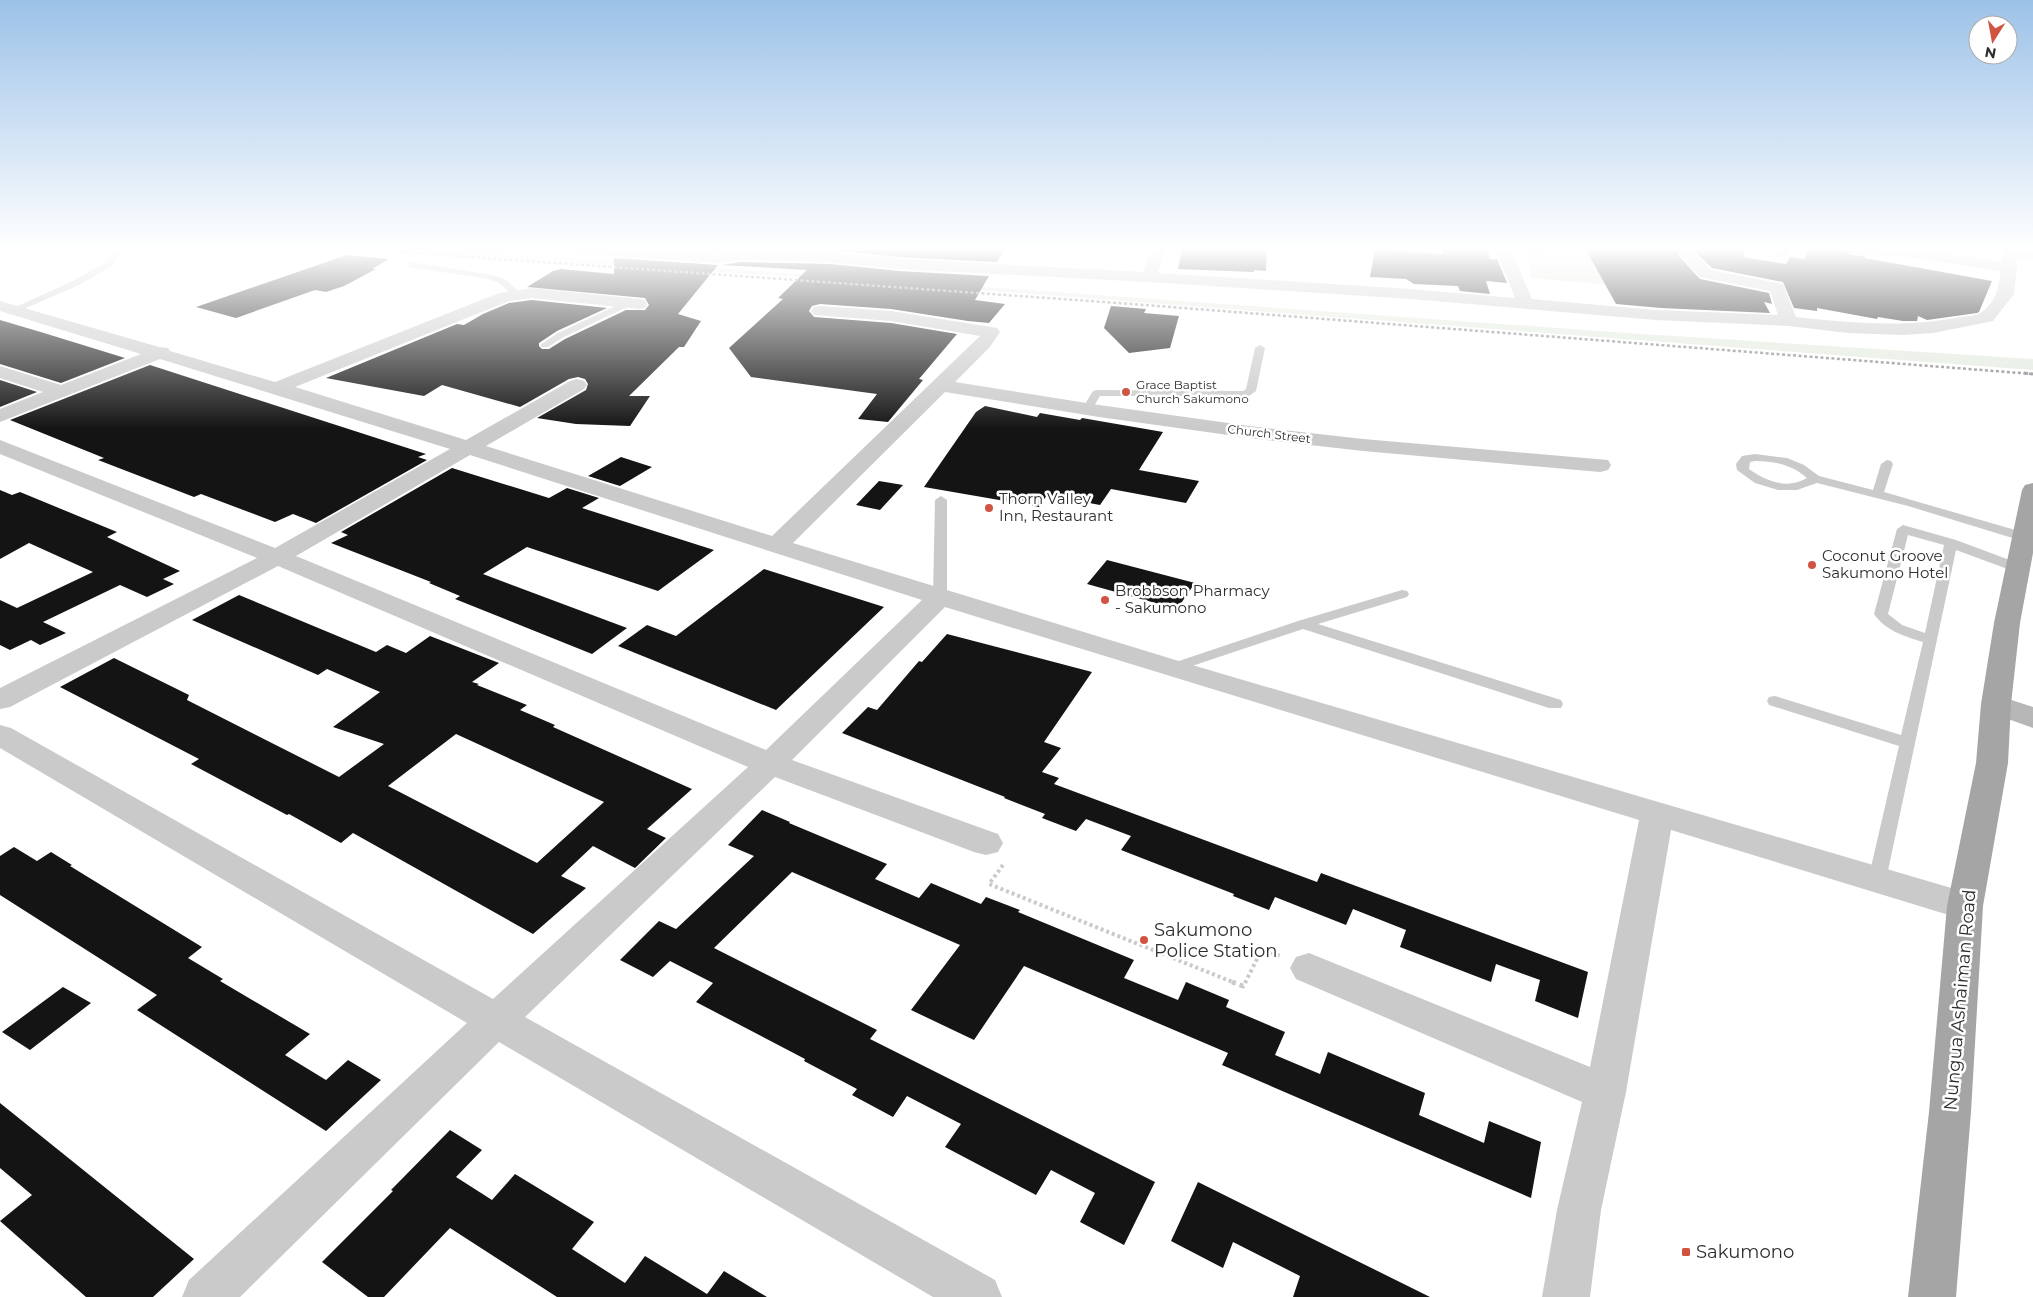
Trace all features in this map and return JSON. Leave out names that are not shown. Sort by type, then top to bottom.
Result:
[{"type":"main road","name":"Nungua Ashaiman Road","points":[[1932,1297],[1950,1112],[1965,906],[1992,763],[1997,695],[2007,623],[2033,490]]},
{"type":"main road","points":[[1997,695],[2033,699]]},
{"type":"main road","points":[[1997,695],[2033,718]]},
{"type":"street","points":[[10,309],[162,352],[940,597],[1172,668],[1965,906]]},
{"type":"street","points":[[276,388],[476,309]]},
{"type":"street","points":[[1585,309],[1656,315],[1789,322],[1848,328],[1903,330],[1964,324],[1987,317],[1994,309]]},
{"type":"street","points":[[1784,309],[1789,322]]},
{"type":"street","points":[[777,545],[983,344],[991,332],[891,316],[820,311]]},
{"type":"street","points":[[0,416],[162,352]]},
{"type":"street","points":[[0,372],[62,392]]},
{"type":"street","points":[[0,700],[277,557],[577,385]]},
{"type":"street","name":"Church Street","points":[[941,385],[1087,410],[1362,445],[1600,465]]},
{"type":"street","points":[[0,446],[277,557],[770,764],[986,843]]},
{"type":"street","points":[[206,1297],[496,1020],[770,764],[940,597]]},
{"type":"street","points":[[0,736],[978,1297]]},
{"type":"street","points":[[1566,1297],[1578,1210],[1605,1092],[1657,814]]},
{"type":"street","points":[[1309,968],[1605,1092]]},
{"type":"lane","points":[[545,345],[561,335],[621,309]]},
{"type":"lane","points":[[1087,410],[1097,393],[1245,394],[1251,391],[1260,348]]},
{"type":"lane","points":[[1816,479],[1807,485],[1797,488],[1769,485],[1753,478],[1743,470],[1742,464],[1746,459],[1758,457],[1774,458],[1804,468],[1816,479],[1878,494],[2024,537]]},
{"type":"lane","points":[[1878,494],[1887,464]]},
{"type":"lane","points":[[940,597],[941,500]]},
{"type":"lane","points":[[1932,640],[1900,629],[1885,621],[1881,614],[1903,529],[1951,543],[2018,568]]},
{"type":"lane","points":[[1877,880],[1932,640],[1951,543]]},
{"type":"lane","points":[[1172,668],[1302,624],[1402,594]]},
{"type":"lane","points":[[1302,624],[1555,704]]},
{"type":"lane","points":[[1775,701],[1908,743]]},
{"type":"path","points":[[986,843],[1012,854],[989,884],[1243,986],[1262,949],[1309,968]]},
{"type":"shaded area","points":[[1223,309],[1285,309],[2033,359],[2033,370]]},
{"type":"building","points":[[202,309],[263,309],[236,318]]},
{"type":"building","points":[[496,309],[606,309],[557,331],[539,343],[542,349],[549,349],[565,339],[626,310],[682,309],[678,314],[701,321],[684,347],[679,347],[629,396],[650,396],[630,426],[576,424],[537,418],[586,390],[588,384],[585,379],[578,377],[569,379],[520,407],[442,385],[424,396],[326,378],[457,324],[464,325]]},
{"type":"building","points":[[773,309],[810,309],[809,311],[814,317],[891,323],[957,334],[919,379],[923,380],[888,422],[858,419],[877,394],[751,377],[729,348]]},
{"type":"building","points":[[884,309],[1001,309],[989,323]]},
{"type":"building","points":[[1110,309],[1146,309],[1144,313],[1179,316],[1170,348],[1129,353],[1104,328]]},
{"type":"building","points":[[1672,309],[1768,309],[1770,313]]},
{"type":"building","points":[[1798,309],[1817,309],[1817,311]]},
{"type":"building","points":[[1820,309],[1980,309],[1977,313],[1927,320],[1918,316],[1917,321],[1878,317],[1877,319]]},
{"type":"building","points":[[0,320],[125,358],[61,383],[0,364]]},
{"type":"building","points":[[150,365],[426,454],[418,457],[427,460],[316,523],[293,514],[275,522],[201,494],[194,497],[98,460],[104,458],[10,420]]},
{"type":"building","points":[[0,380],[37,392],[0,407]]},
{"type":"building","points":[[985,406],[1037,417],[1040,413],[1080,420],[1082,418],[1163,432],[1139,470],[1199,481],[1186,503],[1111,489],[1100,505],[1047,495],[1039,507],[924,487],[976,412]]},
{"type":"building","points":[[621,457],[652,467],[620,486],[588,476]]},
{"type":"building","points":[[452,468],[549,498],[567,488],[599,498],[582,508],[714,550],[658,591],[527,547],[483,574],[627,628],[592,654],[455,599],[460,596],[429,583],[431,582],[331,543],[348,535],[341,532]]},
{"type":"building","points":[[879,481],[903,485],[880,510],[856,505]]},
{"type":"building","points":[[0,490],[12,495],[20,492],[117,532],[107,537],[180,571],[163,579],[174,584],[147,597],[120,585],[43,622],[66,633],[40,645],[31,640],[10,650],[0,645],[0,600],[17,608],[93,572],[29,543],[0,559]]},
{"type":"building","points":[[1107,560],[1195,583],[1177,609],[1087,584]]},
{"type":"building","points":[[764,569],[884,607],[776,710],[618,646],[647,625],[676,636]]},
{"type":"building","points":[[239,595],[376,652],[387,645],[406,653],[430,636],[499,663],[472,682],[479,684],[477,685],[527,705],[520,710],[555,725],[553,727],[692,789],[647,829],[666,838],[635,868],[593,846],[561,876],[586,888],[533,934],[353,833],[341,843],[289,814],[287,815],[191,764],[199,759],[60,687],[114,658],[189,695],[187,700],[339,777],[384,744],[333,727],[380,692],[327,669],[318,675],[192,620]],"holes":[[[456,734],[604,802],[537,863],[388,786]]]},
{"type":"building","points":[[947,634],[1092,672],[1044,742],[1061,748],[1042,772],[1059,778],[1054,784],[1317,882],[1321,873],[1588,972],[1578,1018],[1535,1001],[1540,980],[1496,964],[1491,982],[1400,947],[1406,930],[1353,909],[1346,925],[1275,897],[1269,910],[1233,896],[1234,894],[1121,850],[1131,836],[1086,819],[1076,831],[1042,818],[1045,814],[1005,797],[842,733],[868,707],[877,710],[919,661],[922,662]]},
{"type":"building","points":[[762,810],[887,864],[875,879],[919,898],[931,883],[981,904],[986,897],[1134,960],[1124,978],[1178,1000],[1186,982],[1229,1000],[1226,1007],[1285,1032],[1275,1055],[1320,1074],[1328,1052],[1425,1093],[1419,1115],[1484,1143],[1489,1121],[1541,1142],[1531,1198],[1222,1065],[1228,1053],[1024,966],[974,1040],[911,1010],[960,945],[792,872],[714,948],[877,1030],[870,1039],[1155,1182],[1124,1245],[1080,1222],[1095,1193],[1051,1170],[1036,1195],[945,1147],[961,1124],[907,1096],[893,1117],[852,1095],[857,1089],[804,1061],[805,1059],[696,1002],[713,983],[670,961],[653,977],[620,960],[659,921],[676,929],[754,856],[728,845]]},
{"type":"building","points":[[14,847],[37,861],[51,852],[72,865],[70,866],[202,947],[188,958],[223,979],[220,981],[310,1034],[285,1055],[326,1080],[348,1060],[381,1080],[326,1131],[137,1010],[157,995],[0,895],[0,856]]},
{"type":"building","points":[[63,987],[91,1003],[30,1050],[2,1032]]},
{"type":"building","points":[[0,1103],[194,1259],[153,1297],[86,1297],[0,1221],[32,1195],[0,1168]]},
{"type":"building","points":[[450,1130],[482,1150],[456,1177],[492,1200],[515,1174],[594,1222],[572,1249],[625,1283],[645,1256],[707,1294],[724,1271],[767,1297],[557,1297],[450,1228],[384,1297],[368,1297],[322,1262],[393,1191],[391,1190]]},
{"type":"building","points":[[1198,1182],[1430,1297],[1293,1297],[1300,1276],[1233,1242],[1223,1268],[1171,1241]]},
{"type":"railway","points":[[1190,309],[2033,374],[2024,373]]},
{"type":"place","name":"Grace Baptist Church Sakumono","points":[[1126,392]]},
{"type":"place","name":"Thorn Valley Inn, Restaurant","points":[[989,508]]},
{"type":"place","name":"Coconut Groove Sakumono Hotel","points":[[1812,565]]},
{"type":"place","name":"Brobbson Pharmacy - Sakumono","points":[[1105,600]]},
{"type":"place","name":"Sakumono Police Station","points":[[1144,940]]},
{"type":"place","name":"Sakumono","points":[[1686,1252]]}]
